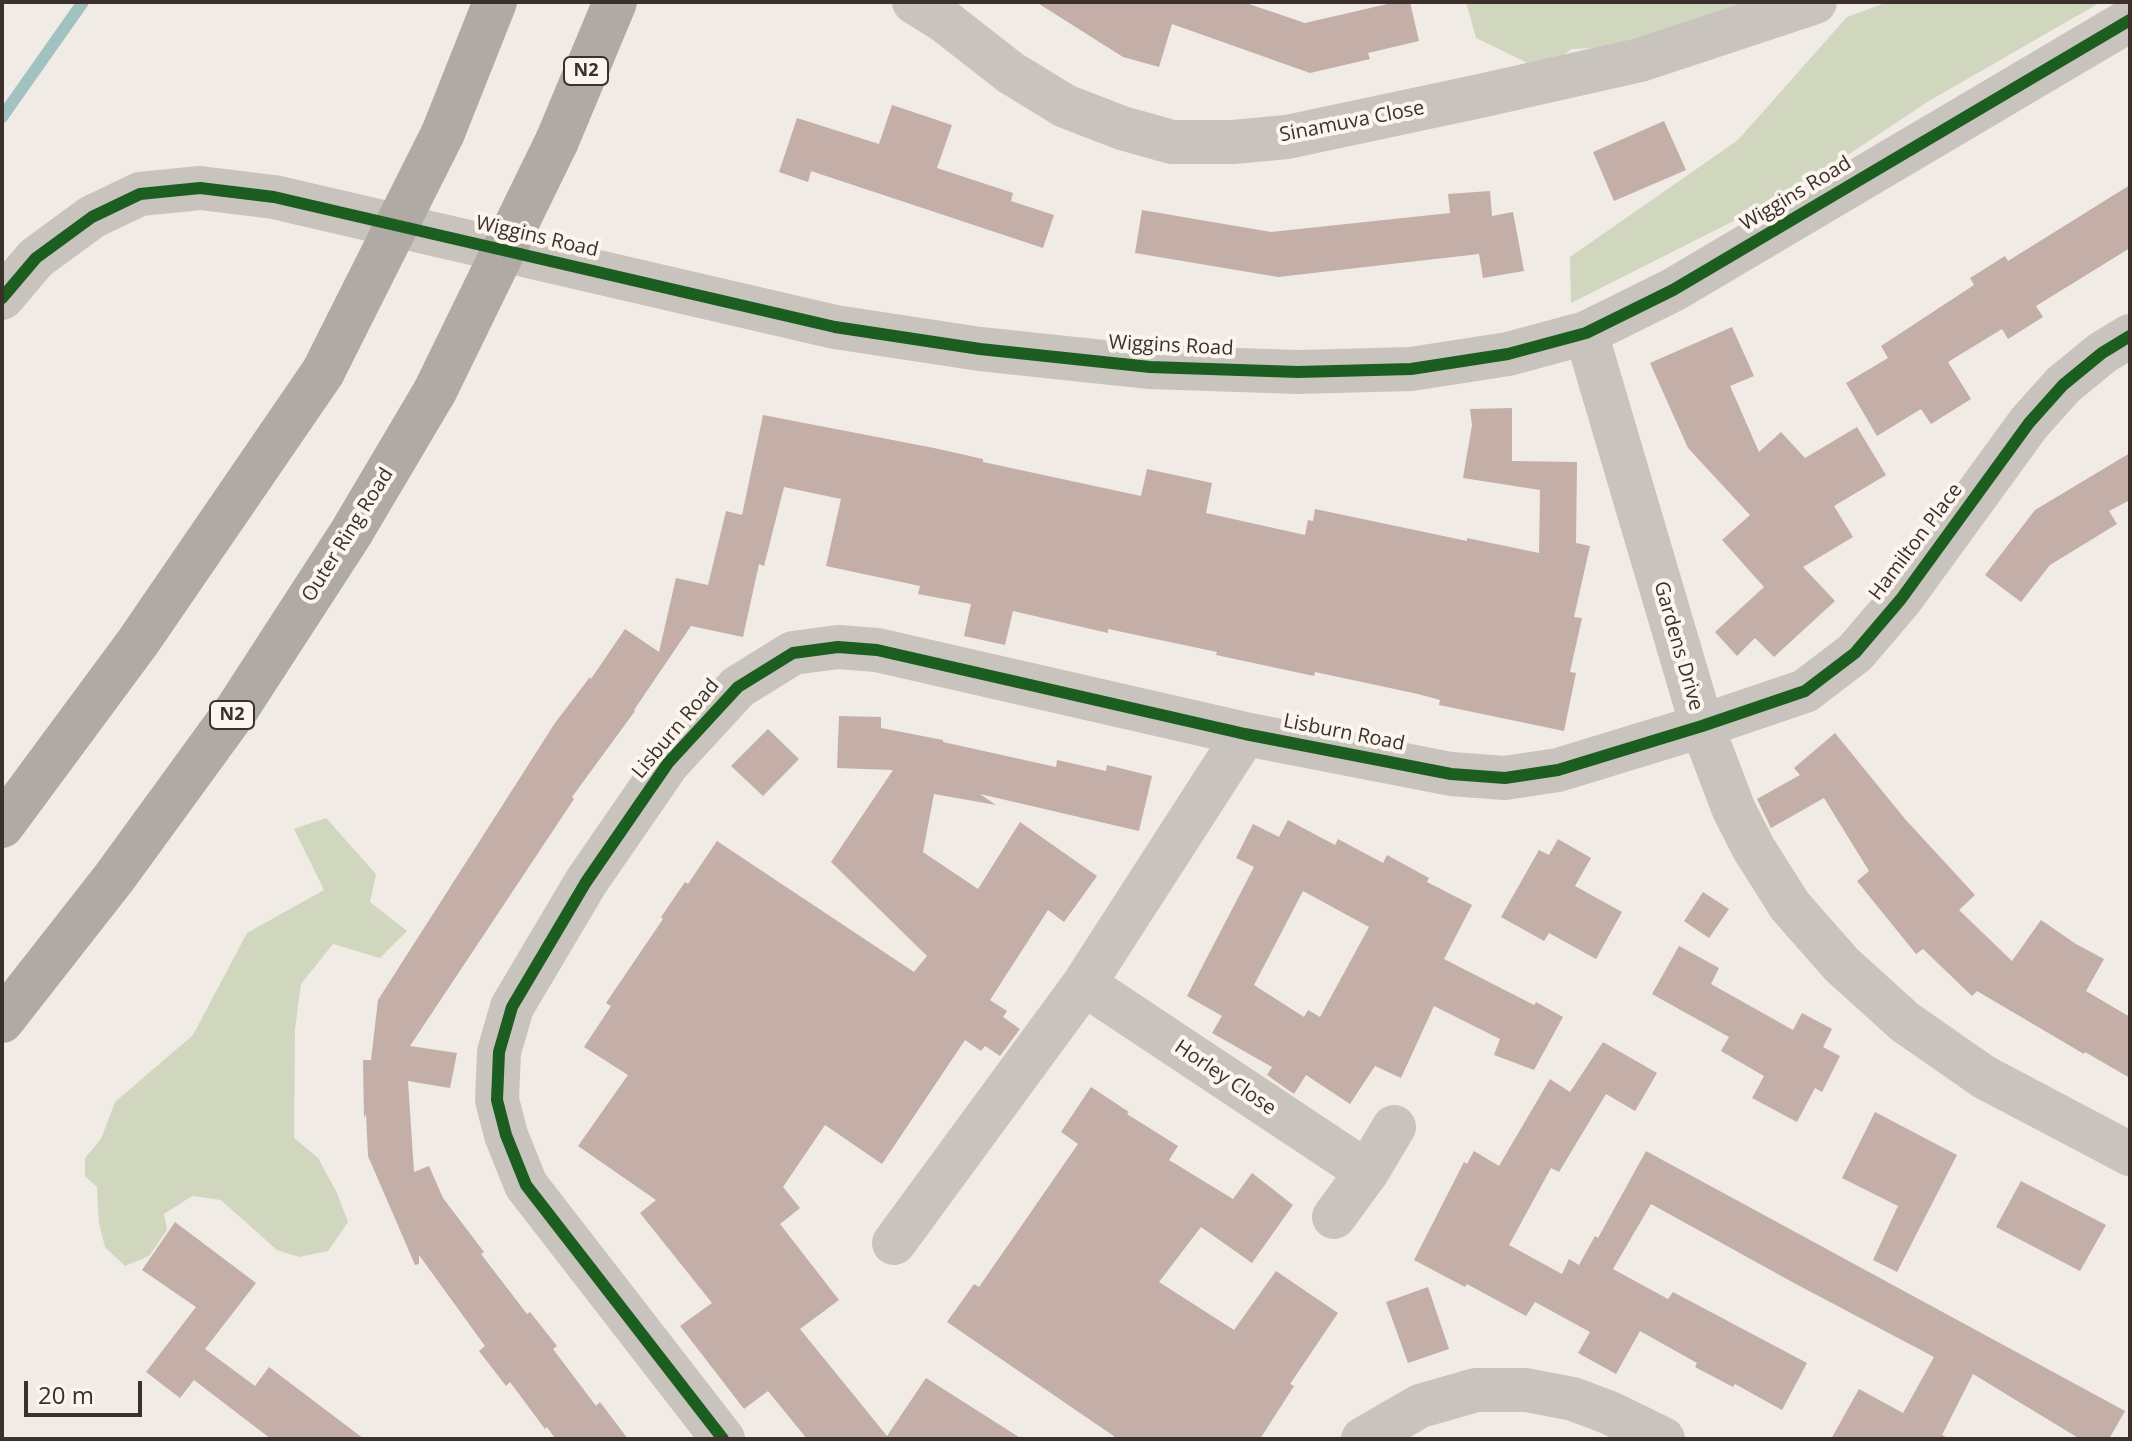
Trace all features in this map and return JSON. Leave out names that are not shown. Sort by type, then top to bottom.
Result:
[{"type":"highway","points":[[2,826],[138,642],[323,372],[443,133],[495,2]]},
{"type":"highway","name":"Outer Ring Road","points":[[2,1021],[114,878],[237,709],[351,533],[435,391],[557,141],[615,2]]},
{"type":"street","name":"Sinamuva Close","points":[[914,2],[943,20],[1011,73],[1065,106],[1122,128],[1172,142],[1233,142],[1287,137],[1640,60],[1815,2]]},
{"type":"street","name":"Wiggins Road","points":[[2,298],[36,258],[92,217],[140,194],[200,188],[274,197],[835,327],[980,349],[1150,367],[1298,372],[1411,369],[1508,354],[1586,333],[1673,290],[2130,20]]},
{"type":"street","name":"Gardens Drive","points":[[1586,333],[1702,726],[1734,810],[1790,906],[1842,965],[1905,1022],[1984,1077],[2130,1154]]},
{"type":"street","name":"Hamilton Place","points":[[1702,726],[1805,691],[1855,653],[1901,599],[2029,423],[2063,385],[2102,353],[2130,336]]},
{"type":"street","name":"Lisburn Road","points":[[723,1439],[526,1185],[506,1135],[497,1100],[499,1052],[512,1007],[586,882],[668,763],[738,687],[793,653],[838,647],[877,650],[1245,734],[1451,774],[1505,778],[1558,770],[1702,726]]},
{"type":"street","points":[[894,1243],[1084,984],[1245,734]]},
{"type":"street","name":"Horley Close","points":[[1084,984],[1367,1172]]},
{"type":"street","points":[[1334,1217],[1367,1172],[1394,1127]]},
{"type":"street","points":[[1363,1439],[1420,1406],[1476,1390],[1513,1390],[1573,1399],[1663,1439]]},
{"type":"green space","points":[[1466,2],[1757,2],[1627,47],[1571,49],[1554,64],[1534,66],[1476,38]]},
{"type":"green space","points":[[1888,2],[2101,2],[1929,101],[1795,190],[1571,303],[1570,257],[1738,140],[1847,17]]},
{"type":"green space","points":[[326,818],[376,874],[370,902],[407,931],[380,958],[333,944],[301,984],[295,1029],[294,1138],[318,1158],[348,1222],[328,1251],[299,1257],[277,1250],[221,1200],[192,1196],[164,1214],[167,1230],[149,1256],[125,1266],[105,1247],[99,1223],[97,1187],[85,1176],[85,1158],[101,1139],[115,1102],[193,1035],[247,933],[324,890],[294,829]]},
{"type":"building","points":[[1036,2],[1243,2],[1305,23],[1396,2],[1410,2],[1419,41],[1368,53],[1370,59],[1310,73],[1172,24],[1159,67],[1123,57]]},
{"type":"building","points":[[892,105],[952,125],[937,168],[1013,193],[1011,201],[1054,215],[1043,248],[811,171],[808,182],[779,172],[797,118],[879,144]]},
{"type":"building","points":[[1664,121],[1686,170],[1614,201],[1593,152]]},
{"type":"building","points":[[2130,185],[2130,248],[2036,306],[2043,317],[2008,339],[2002,329],[1948,362],[1971,399],[1931,424],[1921,409],[1877,436],[1846,383],[1888,358],[1881,346],[1974,285],[1970,278],[2005,256],[2008,261]]},
{"type":"building","points":[[1490,191],[1492,216],[1513,212],[1524,271],[1483,278],[1479,254],[1278,277],[1135,253],[1142,210],[1271,232],[1450,213],[1448,194]]},
{"type":"building","points":[[1732,327],[1754,376],[1730,386],[1759,452],[1781,432],[1805,458],[1857,427],[1886,475],[1834,506],[1853,537],[1803,567],[1835,601],[1774,657],[1755,638],[1737,656],[1715,632],[1764,587],[1722,540],[1750,515],[1688,448],[1650,363]]},
{"type":"building","points":[[1512,408],[1512,461],[1577,462],[1576,543],[1590,546],[1574,617],[1582,618],[1570,672],[1576,673],[1564,731],[1439,705],[1440,700],[1418,694],[1315,672],[1314,676],[1216,655],[1217,652],[1108,629],[1108,633],[1013,611],[1005,645],[964,636],[971,604],[918,594],[920,586],[826,566],[841,499],[784,487],[764,566],[759,564],[743,637],[691,626],[635,711],[572,797],[574,799],[410,1046],[457,1053],[450,1088],[408,1081],[414,1172],[429,1166],[443,1198],[484,1252],[481,1254],[527,1314],[530,1312],[557,1346],[553,1349],[596,1406],[600,1402],[628,1439],[551,1439],[554,1437],[547,1427],[545,1429],[510,1382],[506,1386],[479,1351],[485,1346],[419,1255],[419,1264],[415,1265],[368,1156],[363,1060],[371,1060],[378,1000],[555,723],[591,679],[625,629],[659,652],[676,578],[708,585],[726,511],[742,515],[763,415],[934,448],[983,459],[983,462],[1141,496],[1147,469],[1212,483],[1206,513],[1305,535],[1308,520],[1313,521],[1315,509],[1539,553],[1540,490],[1463,478],[1472,425],[1470,409]]},
{"type":"building","points":[[2130,453],[2130,500],[2109,511],[2117,524],[2050,565],[2021,602],[1985,575],[2035,510]]},
{"type":"building","points":[[839,716],[881,717],[881,728],[1056,767],[1057,760],[1106,771],[1107,765],[1152,776],[1139,831],[980,794],[996,805],[934,794],[923,852],[978,889],[1020,822],[1097,876],[1064,922],[1048,910],[990,1000],[1007,1011],[1003,1017],[1020,1029],[1000,1056],[985,1046],[981,1051],[965,1040],[882,1164],[825,1125],[783,1187],[800,1208],[780,1224],[839,1300],[800,1329],[887,1436],[926,1378],[1022,1439],[807,1439],[768,1391],[744,1409],[680,1326],[712,1303],[640,1213],[656,1200],[578,1146],[628,1075],[584,1047],[611,1006],[606,1003],[663,919],[661,917],[717,841],[914,972],[927,956],[831,862],[893,770],[837,768]]},
{"type":"building","points":[[768,729],[799,759],[763,796],[731,766]]},
{"type":"building","points":[[1835,733],[1905,819],[1975,895],[1959,910],[2012,961],[2041,920],[2104,959],[2086,991],[2130,1017],[2130,1078],[1977,991],[1972,996],[1923,949],[1916,954],[1857,881],[1869,871],[1824,798],[1771,828],[1757,799],[1800,775],[1794,768]]},
{"type":"building","points":[[1288,820],[1335,845],[1338,839],[1383,863],[1387,855],[1429,878],[1427,882],[1472,905],[1444,959],[1563,1017],[1534,1070],[1494,1055],[1500,1039],[1434,1006],[1401,1078],[1375,1066],[1350,1104],[1306,1075],[1294,1094],[1267,1075],[1272,1067],[1212,1033],[1222,1016],[1187,996],[1254,867],[1236,858],[1253,824],[1279,837]],"holes":[[[1303,891],[1369,927],[1320,1017],[1308,1010],[1304,1017],[1254,985]]]},
{"type":"building","points":[[1558,839],[1591,858],[1575,886],[1622,912],[1596,959],[1549,933],[1544,941],[1501,917],[1539,850],[1549,855]]},
{"type":"building","points":[[1703,892],[1729,909],[1709,938],[1684,921]]},
{"type":"building","points":[[1679,946],[1719,968],[1711,984],[1793,1030],[1802,1013],[1832,1029],[1823,1047],[1840,1056],[1822,1092],[1815,1088],[1797,1122],[1752,1098],[1764,1076],[1721,1051],[1729,1037],[1652,994]]},
{"type":"building","points":[[1603,1042],[1657,1073],[1635,1111],[1606,1094],[1559,1172],[1551,1168],[1509,1245],[1562,1274],[1569,1259],[1579,1265],[1595,1236],[1598,1238],[1646,1151],[2125,1411],[2109,1439],[2080,1439],[1973,1374],[1942,1435],[1950,1439],[1831,1439],[1859,1389],[1903,1413],[1934,1357],[1651,1204],[1613,1269],[1668,1299],[1673,1292],[1807,1363],[1782,1410],[1735,1384],[1733,1387],[1695,1367],[1697,1363],[1640,1331],[1616,1374],[1578,1353],[1590,1332],[1535,1302],[1526,1316],[1414,1260],[1464,1162],[1467,1164],[1474,1151],[1499,1166],[1550,1079],[1570,1092]]},
{"type":"building","points":[[1091,1087],[1178,1146],[1169,1160],[1233,1199],[1252,1173],[1293,1205],[1252,1263],[1201,1227],[1159,1282],[1234,1330],[1276,1271],[1338,1313],[1290,1384],[1294,1386],[1260,1439],[1118,1439],[947,1322],[974,1284],[979,1287],[1078,1144],[1061,1132]]},
{"type":"building","points":[[1875,1112],[1957,1155],[1897,1272],[1873,1260],[1898,1206],[1842,1178]]},
{"type":"building","points":[[2021,1181],[2106,1225],[2080,1271],[1996,1227]]},
{"type":"building","points":[[175,1222],[256,1283],[205,1349],[255,1386],[269,1367],[364,1439],[271,1439],[194,1380],[180,1398],[146,1372],[196,1307],[142,1270]]},
{"type":"building","points":[[1428,1287],[1449,1349],[1408,1363],[1386,1302]]},
{"type":"waterway","points":[[2,117],[83,2]]},
{"type":"cycle path","points":[[2,298],[36,258],[92,217],[140,194],[200,188],[274,197],[835,327],[980,349],[1150,367],[1298,372],[1411,369],[1508,354],[1586,333],[1673,290],[2130,20]]},
{"type":"cycle path","points":[[723,1439],[526,1185],[506,1135],[497,1100],[499,1052],[512,1007],[586,882],[668,763],[738,687],[793,653],[838,647],[877,650],[1245,734],[1451,774],[1505,778],[1558,770],[1805,691],[1855,653],[1901,599],[2029,423],[2063,385],[2102,353],[2130,336]]}]
